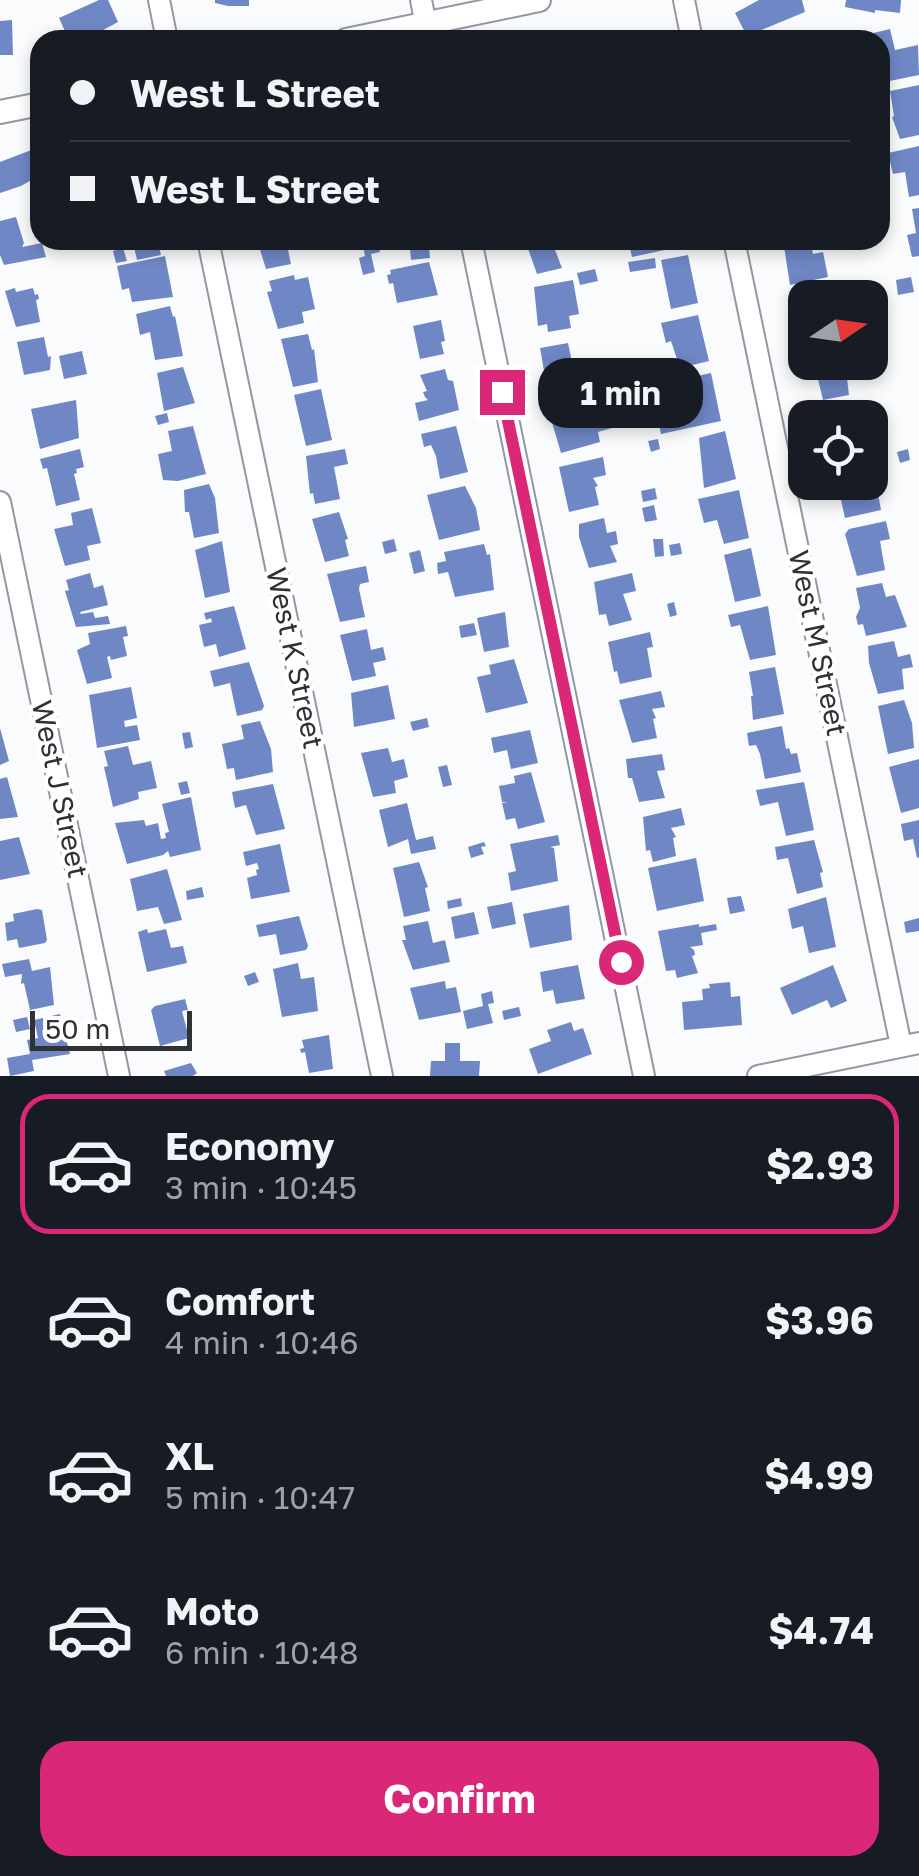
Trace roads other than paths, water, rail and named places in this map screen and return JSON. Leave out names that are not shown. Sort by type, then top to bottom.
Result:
[{"type":"street","points":[[158,0],[165,30]]},
{"type":"street","points":[[388,30],[539,0]]},
{"type":"street","points":[[684,0],[690,30]]},
{"type":"street","points":[[0,112],[30,106]]},
{"type":"street","name":"West K Street","points":[[210,250],[382,1076]]},
{"type":"street","points":[[473,250],[644,1076]]},
{"type":"street","name":"West M Street","points":[[736,250],[910,1045]]},
{"type":"street","name":"West J Street","points":[[0,502],[119,1076]]},
{"type":"street","points":[[758,1076],[910,1045]]}]
